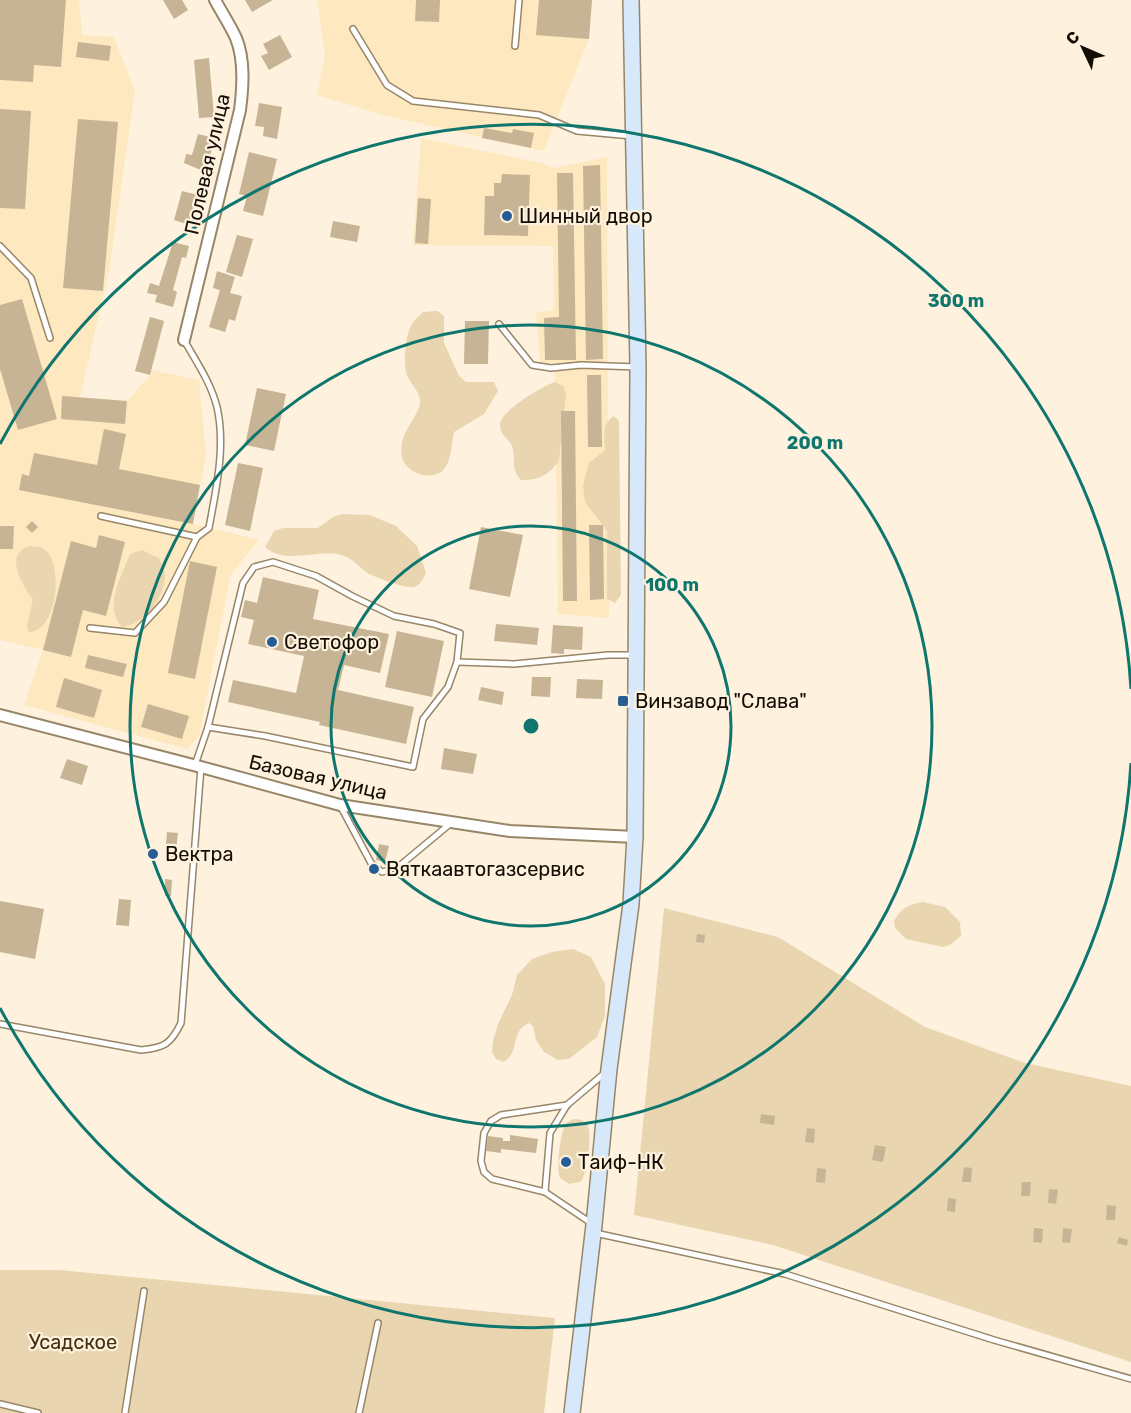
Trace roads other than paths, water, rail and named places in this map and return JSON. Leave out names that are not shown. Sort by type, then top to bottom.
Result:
[{"type":"main road","points":[[572,1413],[594,1229],[609,1069],[631,904],[634,837],[638,367],[631,0]]},
{"type":"street","name":"Полевая улица","points":[[184,340],[240,110],[243,88],[237,40],[215,0]]},
{"type":"street","name":"Базовая улица","points":[[0,715],[340,805],[510,831],[634,837]]},
{"type":"lane","points":[[515,46],[519,0]]},
{"type":"lane","points":[[352,29],[387,85],[413,101],[539,115],[577,131],[634,136]]},
{"type":"lane","points":[[0,246],[31,278],[50,338]]},
{"type":"lane","points":[[499,324],[532,365],[551,368],[581,365],[638,367]]},
{"type":"lane","points":[[90,628],[135,633],[164,602],[197,537],[209,528],[221,459],[217,408],[206,379],[184,340]]},
{"type":"lane","points":[[101,516],[197,537]]},
{"type":"lane","points":[[0,1024],[141,1050],[161,1048],[175,1036],[181,1023],[198,766],[243,583],[254,567],[273,562],[316,576],[394,616],[434,624],[460,633],[457,662],[448,687],[423,719],[413,766],[266,736],[208,727]]},
{"type":"lane","points":[[457,662],[513,664],[608,655],[636,655]]},
{"type":"lane","points":[[340,805],[371,863],[381,872],[397,868],[451,823]]},
{"type":"lane","points":[[545,1192],[550,1132],[567,1105],[609,1069]]},
{"type":"lane","points":[[567,1105],[501,1115],[491,1121],[484,1133],[481,1161],[484,1172],[492,1179],[545,1192],[594,1229],[785,1274],[994,1340],[1131,1379]]},
{"type":"lane","points":[[125,1413],[144,1291]]},
{"type":"lane","points":[[359,1413],[378,1323]]},
{"type":"lane","points":[[0,1404],[38,1413]]},
{"type":"place","name":"Шинный двор","points":[[507,216]]},
{"type":"place","name":"Светофор","points":[[272,642]]},
{"type":"place","name":"Винзавод \"Слава\"","points":[[623,701]]},
{"type":"place","name":"Вектра","points":[[153,854]]},
{"type":"place","name":"Вяткаавтогазсервис","points":[[374,869]]},
{"type":"place","name":"Таиф-НК","points":[[566,1162]]},
{"type":"park label","name":"Усадское","points":[[73,1342]]}]
